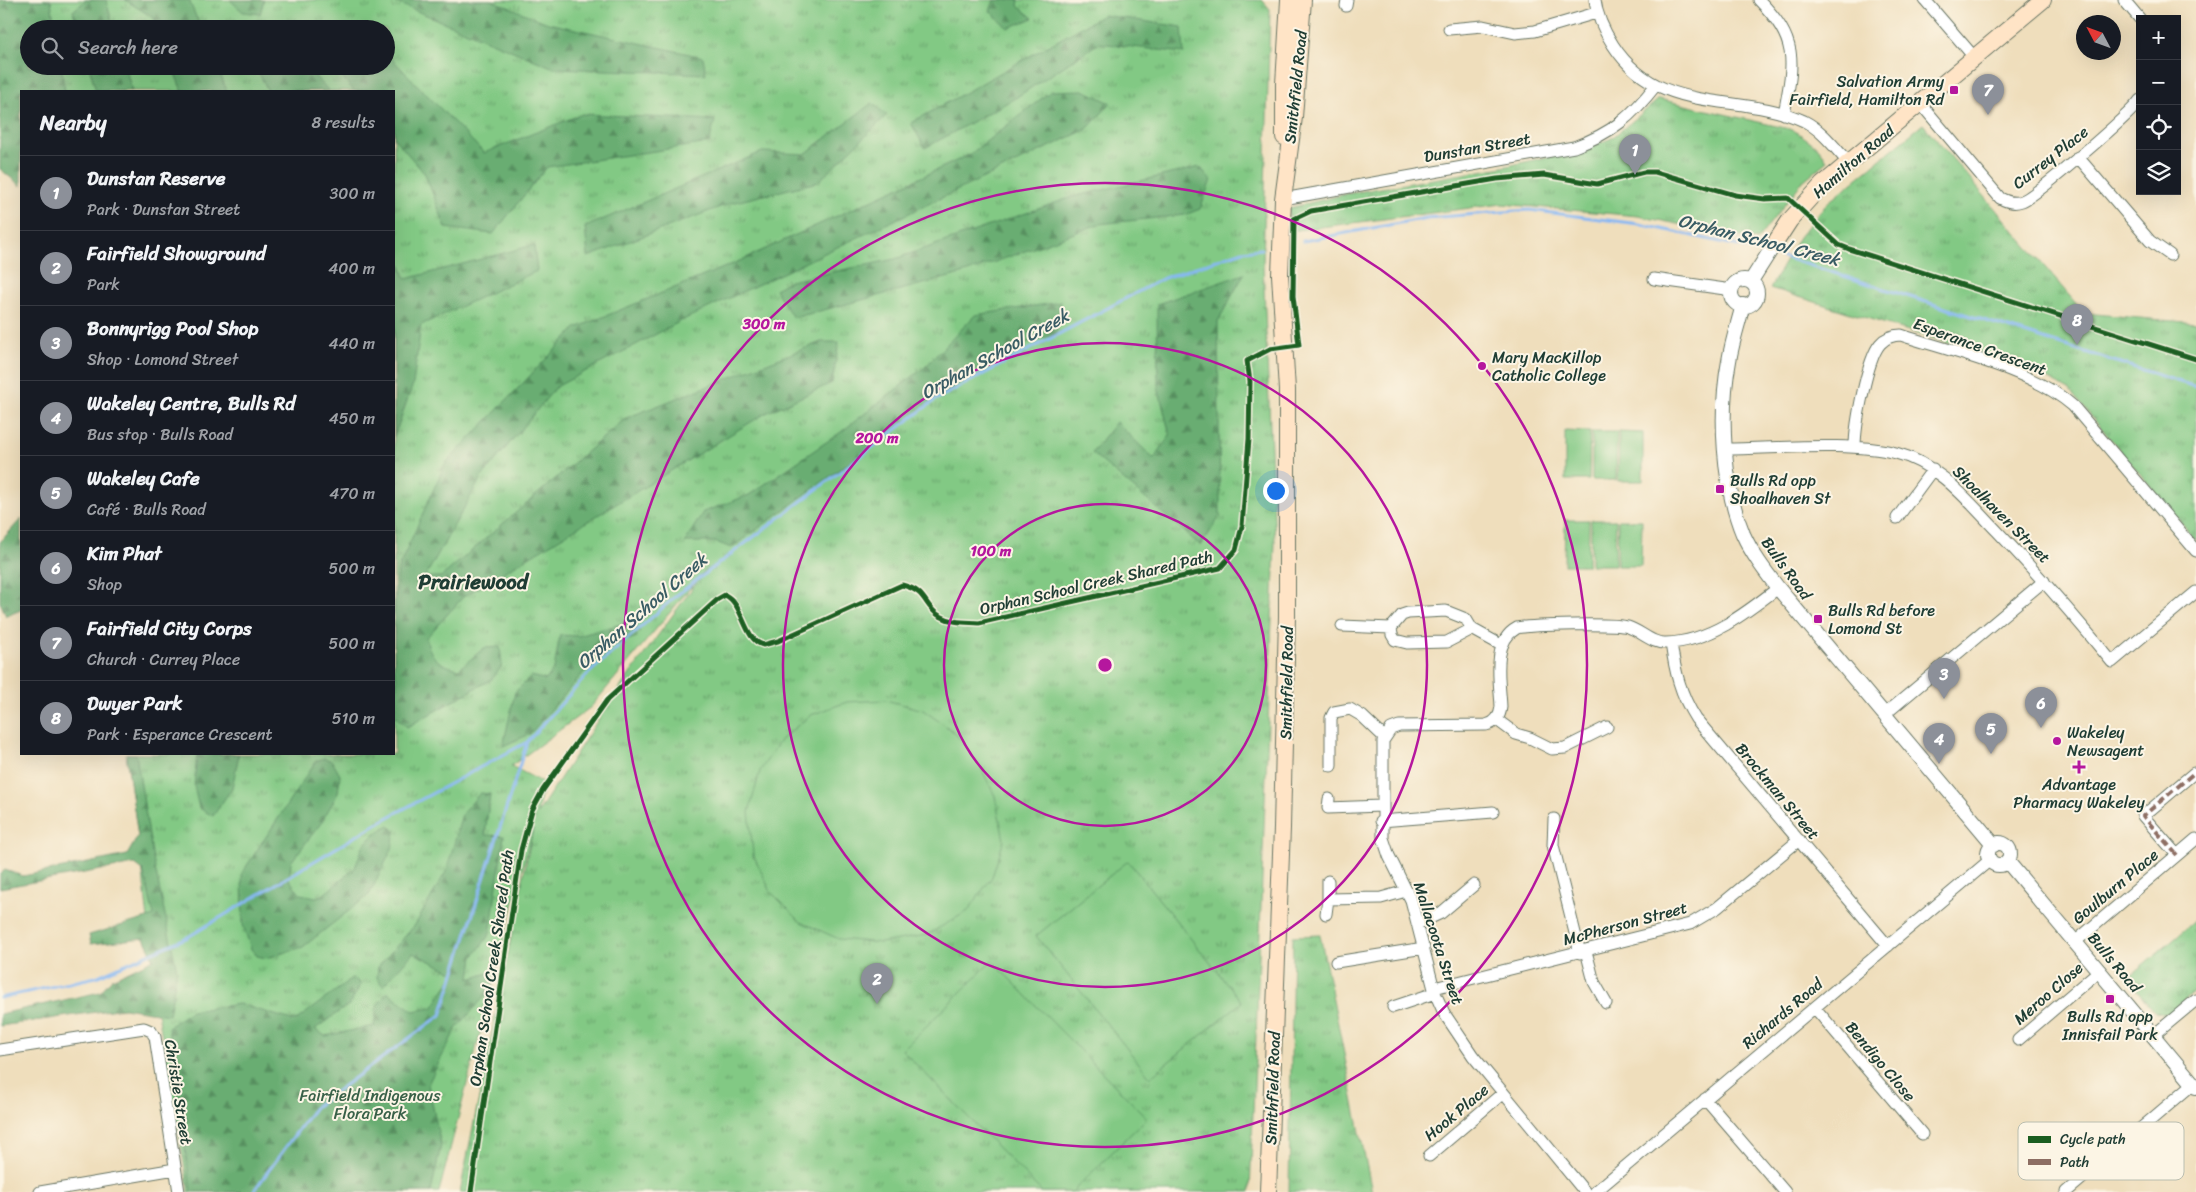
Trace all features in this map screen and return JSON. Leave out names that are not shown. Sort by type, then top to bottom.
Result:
[{"type":"main road","name":"Smithfield Road","points":[[1285,174],[1283,111],[1288,0]]},
{"type":"main road","points":[[1296,0],[1294,20],[1299,54]]},
{"type":"main road","name":"Smithfield Road","points":[[1268,1192],[1288,616],[1287,390],[1280,275],[1285,174],[1294,117],[1303,0]]},
{"type":"main road","name":"Hamilton Road","points":[[1777,240],[1800,208],[1848,162],[2043,0]]},
{"type":"street","points":[[1595,0],[1596,13],[1619,55],[1636,71],[1656,85],[1684,96],[1784,114],[1805,122],[1816,129],[1848,162]]},
{"type":"street","points":[[1759,0],[1787,36],[1792,52],[1792,75],[1784,114]]},
{"type":"street","points":[[1925,0],[1974,57]]},
{"type":"street","points":[[2124,0],[2137,15]]},
{"type":"street","points":[[1449,29],[1483,26],[1515,33],[1535,31],[1596,13]]},
{"type":"street","name":"Dunstan Street","points":[[1283,199],[1574,147],[1611,131],[1626,120],[1656,85]]},
{"type":"street","name":"Currey Place","points":[[1920,103],[2005,201],[2015,203],[2027,199],[2078,158],[2137,105]]},
{"type":"street","points":[[2078,158],[2150,241],[2170,254]]},
{"type":"street","name":"Hamilton Road","points":[[1751,281],[1777,240]]},
{"type":"street","points":[[1654,279],[1732,290]]},
{"type":"street","points":[[1739,281],[1751,281],[1757,288],[1757,297],[1751,304],[1743,306],[1733,298],[1732,290],[1739,281]]},
{"type":"street","name":"Bulls Road","points":[[1743,306],[1728,362],[1725,404],[1727,473],[1733,504],[1743,534],[1753,553],[1778,588],[1994,845]]},
{"type":"street","name":"Esperance Crescent","points":[[1855,447],[1859,407],[1876,349],[1887,338],[1902,335],[2033,379],[2059,394],[2073,406],[2196,551]]},
{"type":"street","name":"Shoalhaven Street","points":[[1725,449],[1855,447],[1896,453],[1924,463],[1950,482],[2044,581],[2112,662],[2196,592]]},
{"type":"street","points":[[1897,518],[1933,470]]},
{"type":"street","points":[[1884,715],[2044,581]]},
{"type":"street","points":[[1331,766],[1332,718],[1334,712],[1350,709],[1362,716],[1384,738],[1391,729],[1399,726],[1486,725],[1497,720],[1501,707],[1501,645],[1512,631],[1524,627],[1622,626],[1660,642],[1670,642],[1699,636],[1730,623],[1778,588]]},
{"type":"street","points":[[1472,629],[1448,642],[1407,642],[1395,640],[1391,628],[1402,615],[1408,613],[1446,611],[1466,619],[1472,629],[1501,645]]},
{"type":"street","points":[[1342,626],[1391,628]]},
{"type":"street","name":"Brockman Street","points":[[1670,642],[1678,683],[1691,710],[1888,946]]},
{"type":"street","points":[[1497,720],[1516,734],[1530,738],[1552,749],[1565,748],[1607,727]]},
{"type":"street","name":"Mallacoota Street","points":[[1384,738],[1382,744],[1381,821],[1385,847],[1406,891],[1435,990],[1458,1035],[1585,1192]]},
{"type":"street","name":"Goulburn Place","points":[[2177,855],[2143,816],[2194,773]]},
{"type":"street","points":[[1329,799],[1328,808],[1381,806]]},
{"type":"street","points":[[1381,821],[1493,812]]},
{"type":"street","points":[[1554,819],[1553,845],[1583,952],[1594,982],[1606,1003]]},
{"type":"street","name":"Goulburn Place","points":[[2075,942],[2196,839]]},
{"type":"street","name":"McPherson Street","points":[[1393,1008],[1435,990],[1700,920],[1799,840]]},
{"type":"street","points":[[2000,843],[2008,848],[2009,855],[2007,861],[1998,865],[1990,860],[1988,853],[1994,845],[2000,843]]},
{"type":"street","name":"Richards Road","points":[[1596,1192],[1705,1098],[1990,860]]},
{"type":"street","name":"Bulls Road","points":[[2007,861],[2195,1085]]},
{"type":"street","points":[[1326,914],[1328,881]]},
{"type":"street","points":[[1417,924],[1441,913],[1474,885]]},
{"type":"street","points":[[1328,899],[1381,898],[1406,891]]},
{"type":"street","points":[[1336,962],[1424,948]]},
{"type":"street","name":"Meroo Close","points":[[2018,1040],[2100,970]]},
{"type":"street","points":[[2154,1035],[2196,1000]]},
{"type":"street","name":"Bendigo Close","points":[[1815,1008],[1922,1134]]},
{"type":"street","name":"Christie Street","points":[[0,1050],[144,1028],[150,1031],[155,1037],[179,1192]]},
{"type":"street","points":[[2150,1122],[2195,1085]]},
{"type":"street","name":"Hook Place","points":[[1429,1156],[1503,1093]]},
{"type":"street","points":[[1705,1098],[1785,1192]]},
{"type":"street","points":[[40,1192],[175,1170]]},
{"type":"street","points":[[2066,1192],[2080,1180]]},
{"type":"green space","points":[[0,0],[1262,0],[1270,9],[1263,264],[1275,542],[1250,1192],[460,1192],[533,829],[439,1192],[189,1192],[159,1019],[141,857],[126,755],[395,755],[395,90],[21,90]],"holes":[[[707,568],[611,700],[537,814],[544,783],[511,766],[591,707]]]},
{"type":"green space","points":[[0,0],[51,0],[54,20],[20,20],[20,75],[62,75],[65,90],[20,90],[20,185],[0,169]]},
{"type":"green space","points":[[86,0],[106,0],[112,20],[76,20],[73,11]]},
{"type":"green space","points":[[125,0],[189,0],[197,20],[155,20]]},
{"type":"green space","points":[[230,0],[264,0],[260,14],[243,12]]},
{"type":"green space","points":[[390,0],[491,0],[548,23],[703,57],[706,74],[554,68]]},
{"type":"green space","points":[[994,0],[1019,0],[1018,6],[1033,18],[1008,28],[990,11]]},
{"type":"green space","points":[[1103,15],[1182,27],[1184,53],[1099,43],[1017,97],[925,148],[911,123]]},
{"type":"green space","points":[[395,62],[484,153],[582,114],[715,120],[709,143],[547,167],[493,234],[446,228],[425,174],[395,139],[395,90],[353,90],[340,75],[395,75]]},
{"type":"green space","points":[[92,75],[128,75],[132,90],[96,90]]},
{"type":"green space","points":[[176,75],[221,75],[227,90],[182,90]]},
{"type":"green space","points":[[260,75],[314,75],[328,90],[268,90]]},
{"type":"green space","points":[[1083,90],[1111,103],[1087,129],[683,320],[556,387],[481,478],[425,577],[441,577],[626,418],[821,342],[839,342],[832,383],[766,413],[463,597],[426,638],[430,651],[436,660],[459,669],[484,648],[500,647],[502,665],[492,679],[407,727],[395,716],[397,679],[395,672],[395,601],[398,569],[445,464],[576,328],[733,264],[969,155],[1051,91]]},
{"type":"green space","points":[[1659,99],[1789,129],[1811,142],[1821,151],[1827,161],[1803,181],[1757,240],[1638,216],[1502,204],[1289,231],[1289,208],[1346,194],[1503,167],[1587,148],[1612,138]]},
{"type":"green space","points":[[872,103],[887,115],[818,182],[731,203],[588,257],[585,227],[762,152],[805,154]]},
{"type":"green space","points":[[1923,124],[2084,313],[2196,323],[2196,540],[2069,390],[2028,368],[1770,288],[1799,237],[1826,204]]},
{"type":"green space","points":[[1200,167],[1211,180],[1200,209],[1185,215],[1099,224],[965,273],[793,318],[775,289],[790,281],[895,259],[1072,197]]},
{"type":"green space","points":[[534,245],[537,271],[421,325],[413,384],[395,434],[395,251],[406,279]]},
{"type":"green space","points":[[1244,274],[1218,321],[1220,516],[1201,546],[1092,453],[1116,422],[1154,459],[1170,435],[1158,387],[1157,304]]},
{"type":"green space","points":[[1061,302],[1056,334],[1006,349],[731,548],[716,542],[685,542],[703,512],[749,495],[841,432],[925,367],[975,315]]},
{"type":"green space","points":[[1565,431],[1590,432],[1589,480],[1565,480]]},
{"type":"green space","points":[[1592,432],[1617,432],[1616,480],[1592,480]]},
{"type":"green space","points":[[1619,432],[1643,433],[1643,481],[1618,481]]},
{"type":"green space","points":[[20,520],[20,610],[6,616],[0,602],[0,542]]},
{"type":"green space","points":[[1565,520],[1589,520],[1588,565],[1564,565]]},
{"type":"green space","points":[[1591,520],[1616,520],[1615,565],[1591,565]]},
{"type":"green space","points":[[1618,520],[1642,520],[1641,566],[1617,566]]},
{"type":"green space","points":[[635,620],[637,637],[605,648],[530,734],[503,746],[515,692],[531,676],[546,680],[554,669],[560,635],[578,636]]},
{"type":"green space","points":[[886,700],[923,710],[954,732],[978,762],[995,796],[1004,840],[992,877],[968,911],[927,935],[881,943],[839,939],[801,922],[771,892],[753,854],[749,812],[760,771],[781,739],[811,715],[847,702]]},
{"type":"green space","points":[[126,755],[136,755],[153,859],[177,970],[169,1015],[124,1008],[0,1026],[0,1014],[100,992],[112,979],[154,959],[144,938],[91,944],[89,935],[154,916],[143,870],[135,864],[0,888],[0,874],[5,870],[23,876],[127,855],[138,836]]},
{"type":"green space","points":[[197,755],[239,755],[232,788],[213,816],[199,808],[194,786]]},
{"type":"green space","points":[[324,758],[332,761],[340,775],[338,793],[321,823],[291,862],[289,879],[300,894],[316,897],[323,895],[355,868],[363,846],[374,834],[389,825],[395,831],[392,849],[369,895],[303,947],[266,958],[257,956],[251,949],[243,925],[242,873],[316,761]]},
{"type":"green space","name":"Fairfield Indigenous Flora Park","points":[[480,793],[490,794],[485,835],[504,836],[490,934],[473,957],[470,979],[491,972],[493,987],[456,1029],[428,1084],[441,1145],[431,1192],[191,1192],[168,1027],[191,1011],[239,1004],[295,1021],[353,978],[361,984],[350,1004],[315,1029],[325,1036],[374,1026],[377,1005],[388,992],[413,1011],[432,1008],[455,973],[413,953],[383,986],[377,978],[378,967],[415,925],[447,870],[462,814]]},
{"type":"green space","points":[[1128,861],[1242,1002],[1150,1077],[1036,936]]},
{"type":"green space","points":[[2196,920],[2196,990],[2167,1014],[2155,1012],[2127,978]]},
{"type":"green space","points":[[1320,935],[1372,1192],[1289,1192],[1293,936]]},
{"type":"green space","points":[[992,961],[1147,1118],[1072,1192],[1042,1192],[902,1050]]},
{"type":"waterway","name":"Orphan School Creek","points":[[1303,241],[1427,218],[1529,210],[1639,224],[1766,252]]},
{"type":"waterway","name":"Orphan School Creek","points":[[253,1192],[315,1107],[441,1015],[527,742],[587,675],[677,595],[935,400],[1164,278],[1243,251],[1261,249]]},
{"type":"waterway","name":"Orphan School Creek","points":[[1774,254],[2196,387]]},
{"type":"waterway","points":[[0,998],[96,977],[188,937],[376,824],[527,742]]},
{"type":"marked path","points":[[2177,855],[2143,816],[2194,773]]},
{"type":"cycle path","name":"Orphan School Creek Shared Path","points":[[471,1192],[521,850],[532,810],[543,790],[607,700],[718,599],[725,595],[736,606],[751,636],[763,645],[778,641],[902,585],[917,591],[940,616],[959,622],[979,623],[1220,568],[1236,550],[1242,526],[1249,439],[1250,381],[1247,361],[1270,349],[1299,345],[1293,296],[1294,219],[1311,211],[1497,179],[1544,175],[1597,184],[1644,172],[1655,172],[1735,195],[1765,199],[1788,198],[1839,245],[1849,249],[2196,359]]},
{"type":"place","name":"Salvation Army Fairfield, Hamilton Rd","points":[[1954,90]]},
{"type":"place","name":"Fairfield City Corps","points":[[1988,115]]},
{"type":"place","name":"Dunstan Reserve","points":[[1635,175]]},
{"type":"place","name":"Dwyer Park","points":[[2077,345]]},
{"type":"place","name":"Mary MacKillop Catholic College","points":[[1482,366]]},
{"type":"place","name":"Bulls Rd opp Shoalhaven St","points":[[1720,489]]},
{"type":"place","name":"Bulls Rd before Lomond St","points":[[1818,619]]},
{"type":"place","name":"Bonnyrigg Pool Shop","points":[[1944,699]]},
{"type":"place","name":"Kim Phat","points":[[2041,728]]},
{"type":"place","name":"Wakeley Newsagent","points":[[2057,741]]},
{"type":"place","name":"Wakeley Cafe","points":[[1991,754]]},
{"type":"place","name":"Wakeley Centre, Bulls Rd","points":[[1939,764]]},
{"type":"place","name":"Advantage Pharmacy Wakeley","points":[[2079,767]]},
{"type":"place","name":"Bulls Rd opp Innisfail Park","points":[[2110,999]]},
{"type":"place","name":"Fairfield Showground","points":[[877,1004]]},
{"type":"district","name":"Prairiewood","points":[[473,582]]}]
